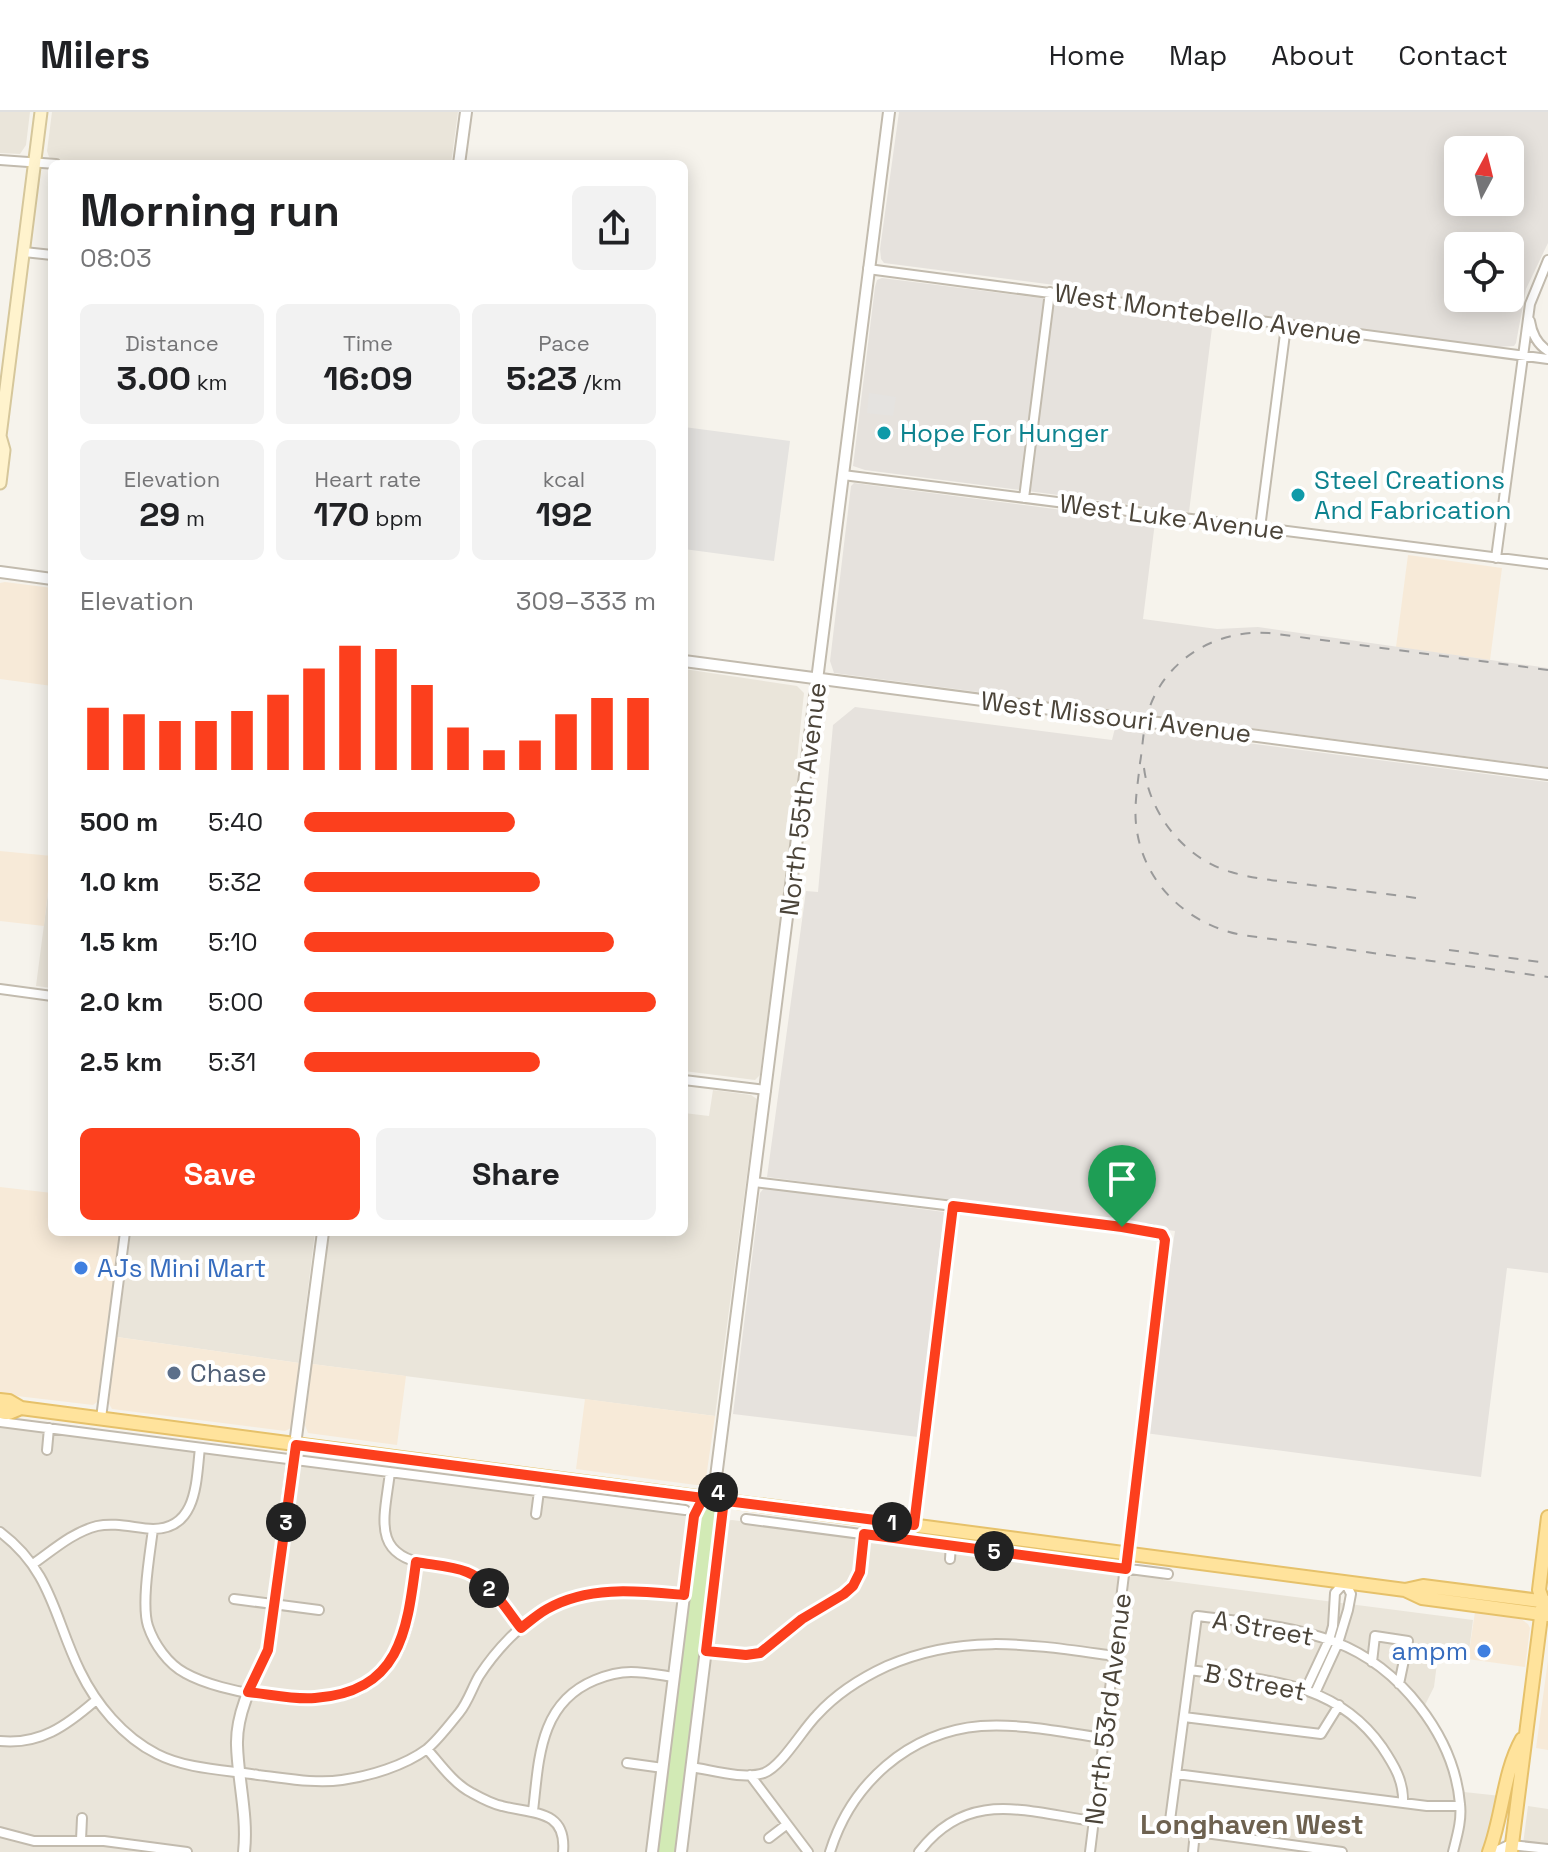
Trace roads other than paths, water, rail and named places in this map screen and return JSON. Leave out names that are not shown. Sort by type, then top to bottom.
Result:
[{"type":"main road","points":[[0,483],[4,450],[0,436],[41,112]]},
{"type":"main road","points":[[0,1400],[21,1408],[1405,1590],[1422,1598],[1546,1605]]},
{"type":"main road","points":[[0,1412],[9,1413],[21,1408]]},
{"type":"main road","points":[[1511,1849],[1546,1605],[1539,1590],[1548,1517]]},
{"type":"main road","points":[[1489,1852],[1499,1822],[1511,1760],[1526,1733]]},
{"type":"street","points":[[460,160],[466,112]]},
{"type":"street","name":"North 55th Avenue","points":[[715,1485],[889,112]]},
{"type":"street","points":[[0,160],[48,163]]},
{"type":"street","points":[[24,252],[48,255]]},
{"type":"street","points":[[1496,558],[1530,304],[1548,260]]},
{"type":"street","name":"West Montebello Avenue","points":[[868,269],[1548,359]]},
{"type":"street","points":[[1024,498],[1050,292]]},
{"type":"street","points":[[1530,304],[1532,331],[1540,346],[1548,351]]},
{"type":"street","points":[[1260,528],[1286,326]]},
{"type":"street","name":"West Luke Avenue","points":[[843,475],[1548,564]]},
{"type":"street","points":[[0,572],[48,578]]},
{"type":"street","name":"West Missouri Avenue","points":[[688,662],[1548,774]]},
{"type":"street","points":[[0,989],[48,995]]},
{"type":"street","points":[[688,1080],[766,1090]]},
{"type":"street","points":[[754,1182],[953,1206],[914,1525]]},
{"type":"street","name":"North 53rd Avenue","points":[[953,1206],[1162,1234],[1165,1240],[1090,1852]]},
{"type":"street","points":[[101,1418],[124,1236]]},
{"type":"street","points":[[244,1852],[246,1815],[237,1743],[248,1692],[268,1650],[276,1605],[322,1236]]},
{"type":"street","points":[[0,1422],[685,1510]]},
{"type":"street","points":[[47,1450],[49,1428]]},
{"type":"street","points":[[33,1564],[72,1536],[95,1527],[116,1525],[153,1529],[177,1522],[190,1507],[200,1448]]},
{"type":"street","points":[[390,1472],[384,1527],[385,1538],[392,1550],[401,1558],[464,1570],[474,1575],[521,1628]]},
{"type":"street","points":[[652,1852],[694,1516],[703,1498],[715,1485],[722,1500],[722,1519],[681,1852]]},
{"type":"street","points":[[536,1514],[539,1491]]},
{"type":"street","points":[[746,1519],[1168,1574]]},
{"type":"street","points":[[153,1529],[147,1585],[147,1624],[156,1642],[168,1661],[184,1673],[204,1682],[248,1692],[313,1699],[352,1692],[372,1681],[398,1650],[407,1625],[416,1562]]},
{"type":"street","points":[[0,1532],[16,1544],[33,1564],[54,1601],[79,1670],[95,1701],[121,1728],[157,1755],[196,1766],[298,1780],[341,1781],[387,1769],[427,1749],[461,1711],[492,1657],[521,1628],[547,1609],[570,1599],[605,1591],[684,1595]]},
{"type":"street","points":[[706,1651],[754,1655],[800,1614],[844,1594],[853,1586],[860,1572],[864,1534]]},
{"type":"street","points":[[950,1559],[951,1545]]},
{"type":"street","points":[[1310,1691],[1333,1641],[1351,1594],[1345,1582],[1335,1593],[1333,1641]]},
{"type":"street","points":[[234,1599],[319,1610]]},
{"type":"street","name":"A Street","points":[[1190,1670],[1197,1616],[1289,1628],[1333,1641],[1372,1662],[1399,1684],[1445,1745],[1453,1767],[1460,1806],[1453,1852]]},
{"type":"street","points":[[1372,1662],[1375,1636],[1408,1641],[1399,1684]]},
{"type":"street","points":[[691,1767],[762,1774],[774,1768],[817,1714],[846,1690],[886,1666],[951,1646],[1001,1642],[1115,1656]]},
{"type":"street","points":[[1190,1670],[1169,1828],[1342,1852]]},
{"type":"street","name":"B Street","points":[[1190,1670],[1294,1685],[1339,1705],[1367,1729],[1389,1758],[1403,1784],[1403,1803]]},
{"type":"street","points":[[533,1811],[540,1751],[547,1730],[555,1711],[579,1687],[608,1675],[630,1672],[674,1677]]},
{"type":"street","points":[[0,1741],[24,1742],[42,1738],[68,1724],[95,1701]]},
{"type":"street","points":[[1184,1717],[1321,1734],[1339,1705]]},
{"type":"street","points":[[830,1852],[842,1821],[860,1791],[886,1765],[932,1738],[984,1726],[1104,1738]]},
{"type":"street","points":[[427,1749],[468,1792],[500,1806],[533,1811],[553,1819],[564,1836],[563,1852]]},
{"type":"street","points":[[627,1763],[663,1768]]},
{"type":"street","points":[[1176,1774],[1403,1803],[1460,1806]]},
{"type":"street","points":[[750,1775],[808,1852]]},
{"type":"street","points":[[919,1852],[940,1829],[958,1816],[974,1811],[998,1809],[1094,1821]]},
{"type":"street","points":[[76,1844],[82,1818]]},
{"type":"street","points":[[769,1838],[786,1825]]},
{"type":"street","points":[[0,1832],[34,1841],[76,1844],[104,1841],[187,1852]]},
{"type":"street","points":[[1193,1852],[1195,1832]]},
{"type":"street","points":[[1496,1852],[1548,1849]]},
{"type":"railway","points":[[1548,670],[1269,633],[1231,636],[1213,642],[1181,662],[1157,691],[1145,722],[1136,809],[1140,845],[1157,882],[1185,910],[1222,929],[1242,935],[1548,977]]},
{"type":"railway","points":[[1144,768],[1154,802],[1172,833],[1214,866],[1261,879],[1416,898]]},
{"type":"railway","points":[[1449,950],[1548,963]]},
{"type":"place","name":"Hope For Hunger","points":[[884,433]]},
{"type":"place","name":"Steel Creations And Fabrication","points":[[1298,495]]},
{"type":"place","name":"AJs Mini Mart","points":[[81,1268]]},
{"type":"place","name":"Chase","points":[[174,1373]]},
{"type":"place","name":"ampm","points":[[1484,1651]]},
{"type":"district","name":"Longhaven West","points":[[1252,1824]]}]
